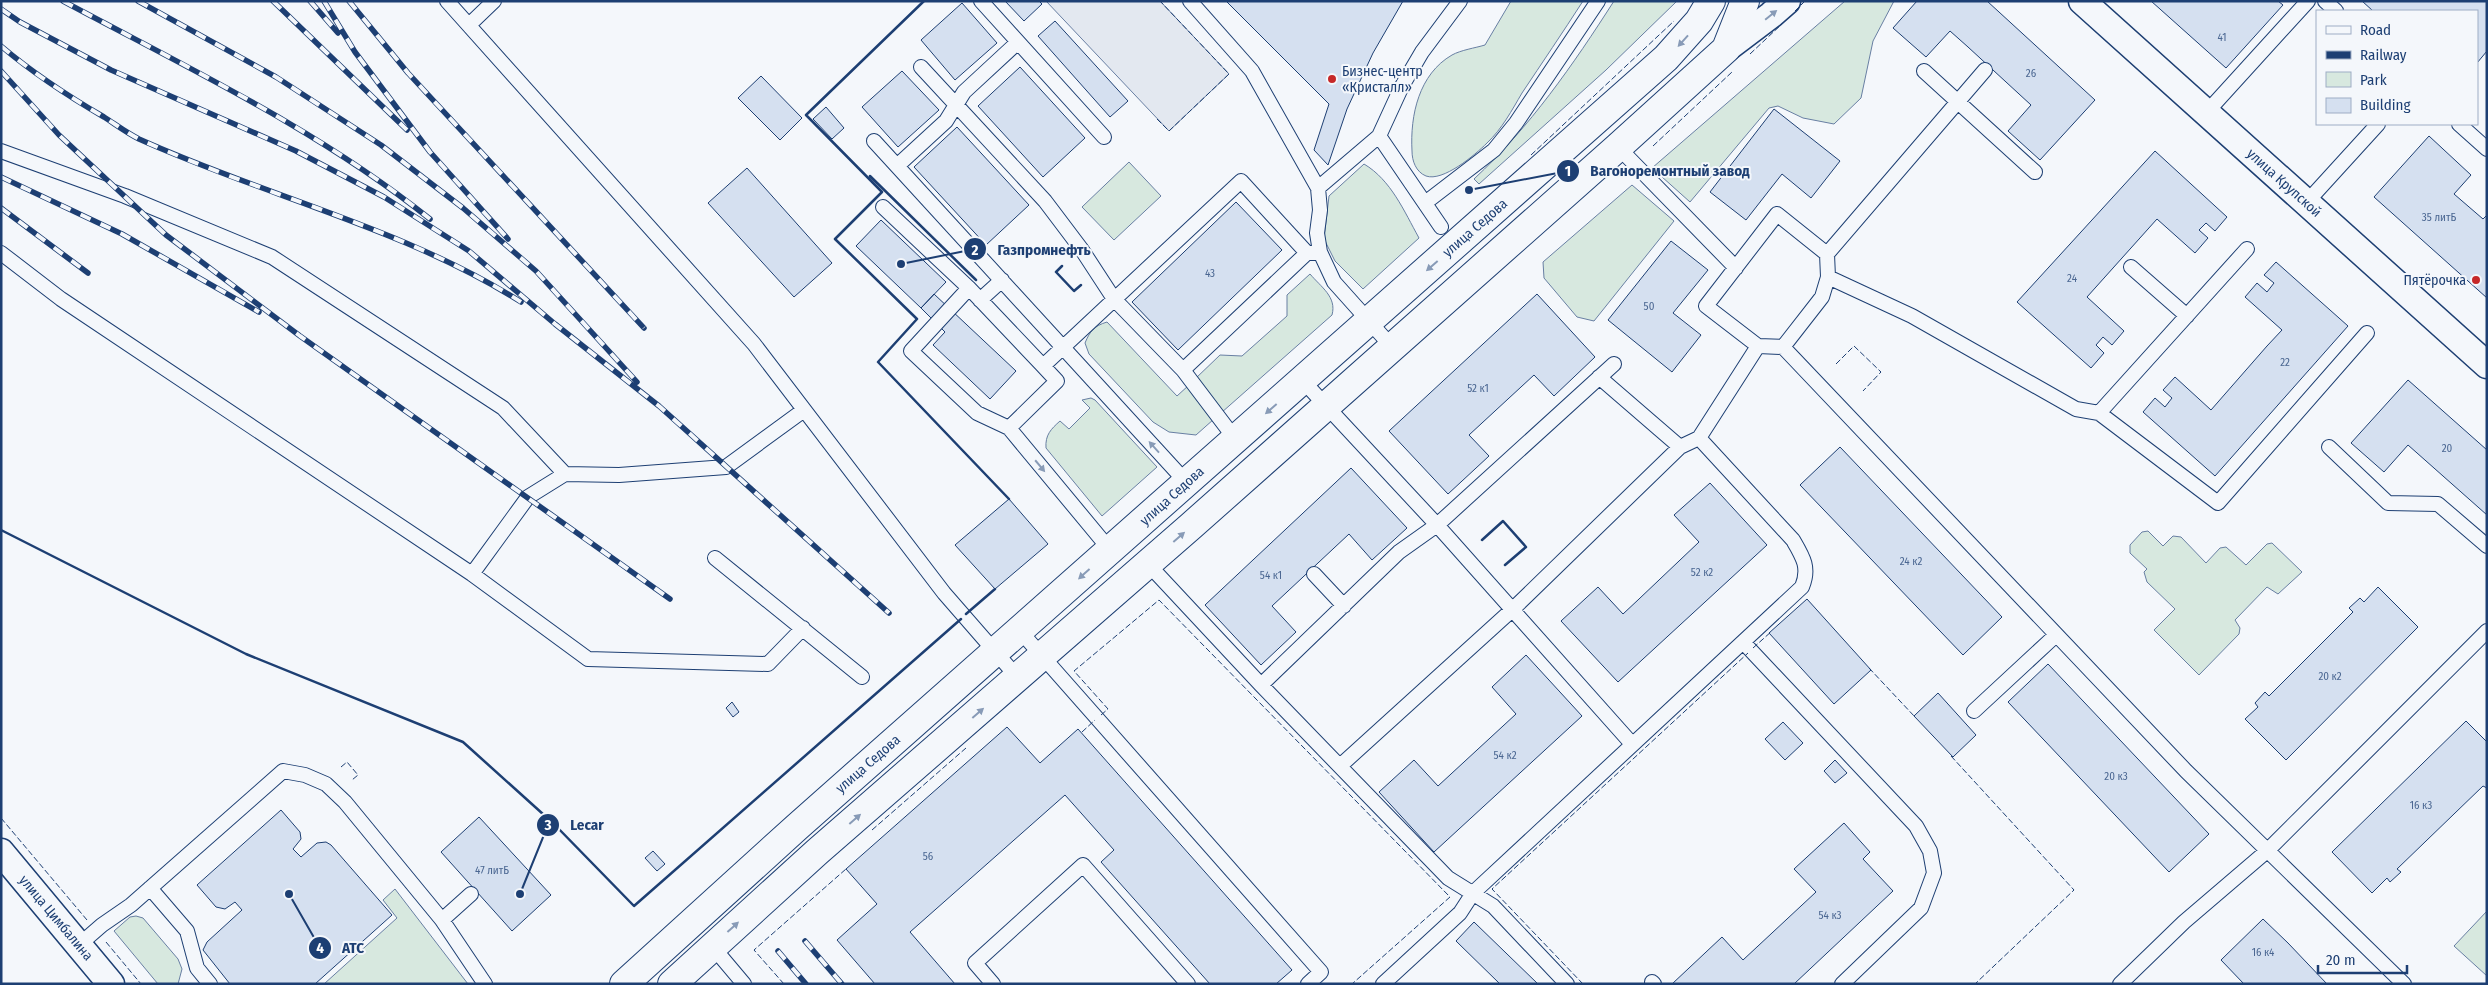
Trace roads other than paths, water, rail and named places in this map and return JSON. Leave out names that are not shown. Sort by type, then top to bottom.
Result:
[{"type":"main road","name":"улица Седова","points":[[624,984],[1020,630],[1666,58],[1700,21],[1711,1]]},
{"type":"main road","points":[[672,984],[712,946],[1044,656],[1618,148],[1726,49],[1745,1]]},
{"type":"street","points":[[1726,49],[1772,15],[1787,1]]},
{"type":"street","name":"улица Крупской","points":[[2082,1],[2487,365]]},
{"type":"street","name":"улица Цимбалина","points":[[1,852],[111,984]]},
{"type":"lane","points":[[447,1],[754,344],[944,593],[1018,678]]},
{"type":"lane","points":[[469,25],[494,1]]},
{"type":"lane","points":[[981,1],[1104,136]]},
{"type":"lane","points":[[1183,370],[1314,253],[1320,210],[1318,188],[1252,70],[1190,1]]},
{"type":"lane","points":[[1318,188],[1379,136],[1402,86],[1422,52],[1460,1]]},
{"type":"lane","points":[[1425,204],[1494,150],[1516,123],[1598,1]]},
{"type":"lane","points":[[2206,113],[2308,1]]},
{"type":"lane","points":[[2325,1],[2335,10]]},
{"type":"lane","points":[[897,166],[946,121],[964,92],[1018,42]]},
{"type":"lane","points":[[921,67],[1045,201],[1087,257],[1114,299],[1183,370],[1236,440]]},
{"type":"lane","points":[[1783,346],[1822,297],[1828,277],[1827,254],[1985,70]]},
{"type":"lane","points":[[1924,71],[2035,172]]},
{"type":"lane","points":[[2306,203],[2377,125]]},
{"type":"lane","points":[[2460,125],[2487,149]]},
{"type":"lane","points":[[1379,136],[1441,226]]},
{"type":"lane","points":[[874,141],[1186,483]]},
{"type":"lane","points":[[1618,148],[1736,268]]},
{"type":"lane","points":[[1,151],[125,196],[272,257],[503,408],[565,474]]},
{"type":"lane","points":[[1044,366],[1241,181],[1314,253],[1334,282],[1392,348]]},
{"type":"lane","points":[[883,207],[968,288],[1057,381],[1009,428]]},
{"type":"lane","points":[[1827,254],[1777,214],[1706,306],[1758,346],[1783,346],[2186,771],[2404,984]]},
{"type":"lane","points":[[2099,413],[2248,249]]},
{"type":"lane","points":[[1,253],[62,299],[472,574],[588,659],[768,664],[802,628]]},
{"type":"lane","points":[[2131,267],[2187,316]]},
{"type":"lane","points":[[1828,277],[1912,316],[2076,409],[2099,413],[2218,503],[2368,333]]},
{"type":"lane","points":[[980,300],[1002,280]]},
{"type":"lane","points":[[968,288],[911,351],[977,413],[1009,428],[1111,551]]},
{"type":"lane","points":[[1340,766],[1513,609],[1680,447],[1699,438],[1758,346]]},
{"type":"lane","points":[[1261,686],[1399,552],[1437,525],[1614,364]]},
{"type":"lane","points":[[1599,377],[1680,447]]},
{"type":"lane","points":[[1303,380],[1513,609],[1632,744]]},
{"type":"lane","points":[[472,574],[528,497],[565,474],[619,475],[726,467],[804,410]]},
{"type":"lane","points":[[1383,984],[1460,913],[1473,893],[1802,588],[1806,576],[1803,558],[1793,540],[1699,438]]},
{"type":"lane","points":[[2329,447],[2388,503],[2438,504],[2487,546]]},
{"type":"lane","points":[[715,558],[862,676]]},
{"type":"lane","points":[[1148,564],[1261,686],[1448,878],[1493,906],[1567,984]]},
{"type":"lane","points":[[1314,574],[1344,606]]},
{"type":"lane","points":[[1020,630],[1321,972],[1308,984]]},
{"type":"lane","points":[[2120,984],[2184,922],[2267,851],[2487,631]]},
{"type":"lane","points":[[1974,711],[2056,635]]},
{"type":"lane","points":[[1744,642],[1916,826],[1930,851],[1934,874],[1921,908],[1842,984]]},
{"type":"lane","points":[[79,945],[150,888],[282,771],[305,775],[326,784],[345,802],[442,920],[485,984]]},
{"type":"lane","points":[[993,984],[975,963],[1083,865],[1188,984]]},
{"type":"lane","points":[[150,888],[187,931],[197,968],[210,984]]},
{"type":"lane","points":[[442,920],[471,894]]},
{"type":"lane","points":[[712,946],[744,984]]},
{"type":"railway","points":[[63,1],[205,76],[298,129],[343,157],[430,219]]},
{"type":"railway","points":[[138,1],[276,77],[381,145],[463,208],[536,271],[637,382]]},
{"type":"railway","points":[[273,1],[407,130]]},
{"type":"railway","points":[[310,1],[338,33]]},
{"type":"railway","points":[[324,1],[355,52],[430,152],[508,239]]},
{"type":"railway","points":[[349,1],[408,73],[644,328]]},
{"type":"railway","points":[[1,9],[20,22],[111,70],[296,151],[384,197],[469,251],[555,324],[659,406],[889,613]]},
{"type":"railway","points":[[1,46],[51,84],[139,139],[430,253],[476,276],[521,302]]},
{"type":"railway","points":[[1,71],[59,135],[166,235],[300,336],[670,599]]},
{"type":"railway","points":[[1,177],[122,234],[259,312]]},
{"type":"railway","points":[[1,208],[88,273]]},
{"type":"railway","points":[[805,941],[842,984]]},
{"type":"railway","points":[[778,951],[806,984]]},
{"type":"place","name":"Бизнес-центр «Кристалл»","points":[[1332,79]]},
{"type":"place","name":"Вагоноремонтный завод","points":[[1469,190]]},
{"type":"place","name":"Газпромнефть","points":[[901,264]]},
{"type":"place","name":"Пятёрочка","points":[[2476,280]]},
{"type":"place","name":"АТС","points":[[289,894]]},
{"type":"place","name":"Lecar","points":[[520,894]]}]
